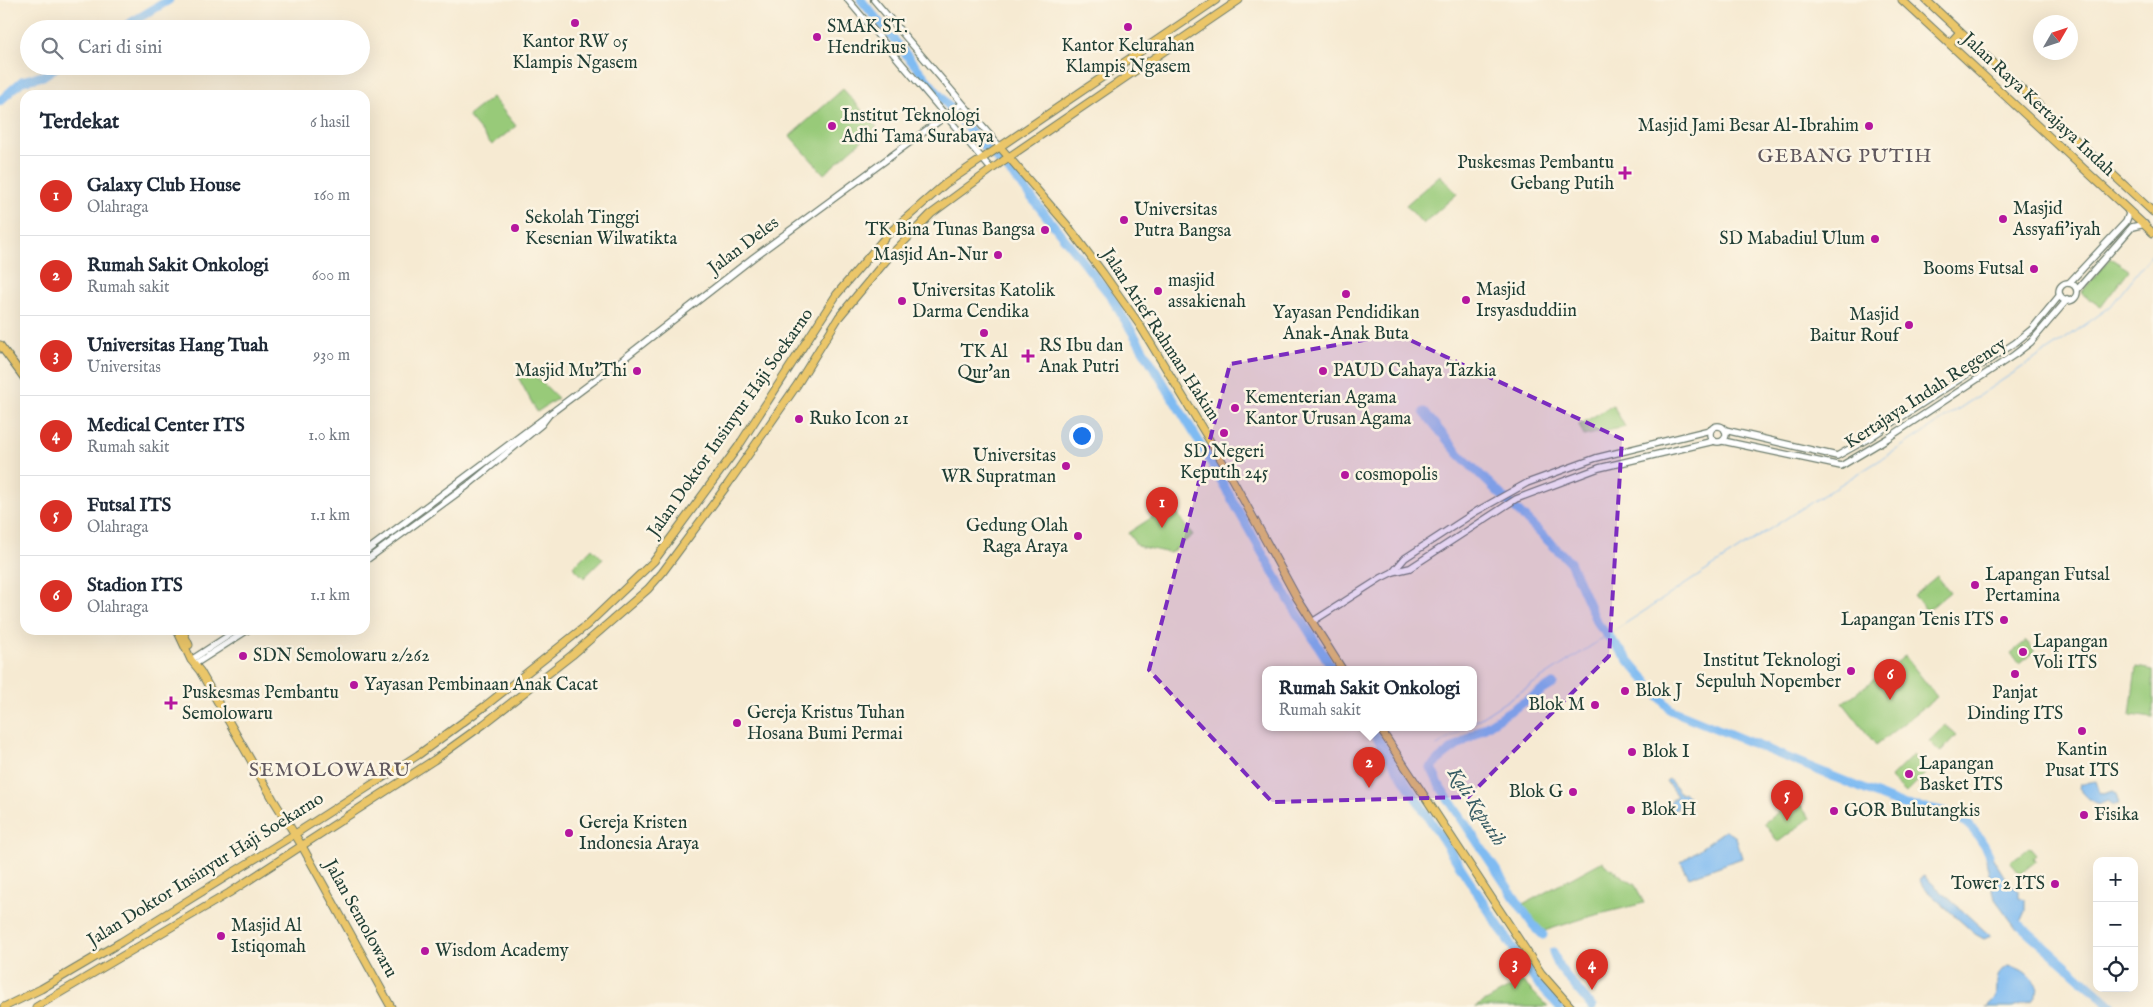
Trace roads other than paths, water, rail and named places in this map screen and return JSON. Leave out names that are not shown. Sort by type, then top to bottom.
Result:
[{"type":"main road","name":"Jalan Doktor Insinyur Haji Soekarno","points":[[4,1007],[41,989],[121,942],[418,755],[513,684],[600,614],[654,561],[715,479],[798,357],[837,294],[888,234],[928,197],[1216,0]]},
{"type":"main road","name":"Jalan Doktor Insinyur Haji Soekarno","points":[[36,1007],[129,954],[302,846],[434,760],[522,695],[588,642],[652,584],[728,484],[797,385],[839,317],[864,284],[930,214],[992,168],[1239,0]]},
{"type":"main road","name":"Jalan Raya Kertajaya Indah","points":[[1902,0],[2153,233]]},
{"type":"main road","name":"Jalan Raya Kertajaya Indah","points":[[1926,0],[2151,211]]},
{"type":"main road","points":[[1208,6],[1208,12],[1212,17],[1216,17]]},
{"type":"main road","points":[[1198,13],[1203,18],[1205,24]]},
{"type":"main road","points":[[1950,43],[1960,32]]},
{"type":"main road","name":"Jalan Arief Rahman Hakim","points":[[997,149],[1067,225],[1139,324],[1225,466],[1312,622],[1340,666]]},
{"type":"main road","points":[[2128,209],[2137,207],[2140,200]]},
{"type":"main road","points":[[2142,222],[2142,212],[2151,211]]},
{"type":"main road","points":[[0,345],[20,372]]},
{"type":"main road","points":[[0,353],[20,379]]},
{"type":"main road","points":[[798,357],[800,364],[804,366],[809,364]]},
{"type":"main road","points":[[784,377],[794,379],[797,385]]},
{"type":"main road","points":[[180,635],[195,661]]},
{"type":"main road","points":[[184,635],[195,661]]},
{"type":"main road","name":"Jalan Semolowaru","points":[[195,661],[273,800],[302,846],[391,1007]]},
{"type":"main road","points":[[513,684],[514,691],[522,695]]},
{"type":"main road","points":[[496,697],[504,701],[505,708]]},
{"type":"main road","points":[[1382,731],[1541,973],[1571,1007]]},
{"type":"main road","points":[[138,930],[140,938],[147,942]]},
{"type":"main road","points":[[121,942],[128,945],[129,954]]},
{"type":"street","points":[[848,0],[992,168]]},
{"type":"street","name":"Jalan Arief Rahman Hakim","points":[[874,0],[997,149]]},
{"type":"street","name":"Jalan Deles","points":[[540,423],[770,245],[960,106]]},
{"type":"street","points":[[2128,209],[2129,214],[2126,222],[2069,283],[2062,285],[2060,295],[2067,300],[2076,296],[2077,290],[2132,227],[2142,222]]},
{"type":"street","points":[[2069,283],[2077,290]]},
{"type":"street","name":"Kertajaya Indah Regency","points":[[1726,430],[1831,456],[1842,454],[2015,343],[2027,334],[2060,295]]},
{"type":"street","name":"Kertajaya Indah Regency","points":[[1722,441],[1841,466],[1888,438],[2014,356],[2031,342],[2067,300]]},
{"type":"street","points":[[1955,381],[1961,389]]},
{"type":"street","points":[[370,548],[540,423]]},
{"type":"street","points":[[370,557],[467,486],[540,423]]},
{"type":"street","points":[[1312,622],[1393,572],[1405,558],[1510,491],[1539,478],[1596,458],[1710,430],[1718,425],[1726,430],[1726,435],[1722,441],[1714,441],[1599,468],[1516,499],[1410,568],[1393,572]]},
{"type":"street","points":[[1882,429],[1888,438]]},
{"type":"street","points":[[1710,430],[1710,435],[1714,441]]},
{"type":"street","points":[[1596,458],[1599,468]]},
{"type":"street","points":[[1539,478],[1542,488]]},
{"type":"street","points":[[195,661],[230,635]]},
{"type":"street","points":[[195,661],[239,635]]},
{"type":"water","points":[[1669,779],[1681,794],[1684,792],[1689,798],[1669,814],[1664,807],[1677,796],[1666,781]]},
{"type":"water","points":[[2096,781],[2100,793],[2104,794],[2112,791],[2116,793],[2119,804],[2113,805],[2107,801],[2095,803],[2079,788],[2080,784]]},
{"type":"water","points":[[1726,830],[1736,837],[1742,858],[1689,877],[1681,862]]},
{"type":"water","points":[[1991,855],[2007,881],[2019,890],[2019,897],[2025,899],[2025,911],[2017,929],[1995,899],[1985,856]]},
{"type":"water","points":[[1924,876],[1991,936],[1984,939],[1975,934],[1924,888],[1919,879]]},
{"type":"water","points":[[2008,966],[2026,973],[2039,988],[2033,1000],[2012,1007],[1986,1007],[1996,998],[1998,977]]},
{"type":"waterway","points":[[135,20],[169,0]]},
{"type":"waterway","points":[[861,0],[947,104],[983,145],[1015,177],[1109,294],[1197,438],[1289,600],[1331,666]]},
{"type":"waterway","points":[[0,101],[22,81],[44,75]]},
{"type":"waterway","points":[[1477,720],[2065,339],[2110,307],[2153,253]]},
{"type":"waterway","points":[[1424,412],[1459,454],[1570,562],[1597,623],[1671,710],[1905,806],[1934,809],[1956,816],[1974,830],[1989,855]]},
{"type":"waterway","name":"Kali Keputih","points":[[1543,935],[1533,925],[1441,788],[1431,768],[1437,761],[1468,738],[1553,684]]},
{"type":"waterway","name":"Kali Keputih","points":[[1373,731],[1520,959],[1537,983],[1560,1007]]},
{"type":"waterway","points":[[1437,746],[1461,731]]},
{"type":"waterway","points":[[2020,925],[2113,1007]]},
{"type":"waterway","name":"Kali Keputih","points":[[1553,952],[1559,967],[1592,1007]]},
{"type":"place","name":"Kantor RW 05 Klampis Ngasem","points":[[575,23]]},
{"type":"place","name":"Kantor Kelurahan Klampis Ngasem","points":[[1128,27]]},
{"type":"place","name":"SMAK ST. Hendrikus","points":[[817,37]]},
{"type":"place","name":"Institut Teknologi Adhi Tama Surabaya","points":[[832,126]]},
{"type":"place","name":"Masjid Jami Besar Al-Ibrahim","points":[[1869,126]]},
{"type":"place","name":"Puskesmas Pembantu Gebang Putih","points":[[1625,173]]},
{"type":"place","name":"Masjid Assyafi'iyah","points":[[2003,219]]},
{"type":"place","name":"Universitas Putra Bangsa","points":[[1124,220]]},
{"type":"place","name":"Sekolah Tinggi Kesenian Wilwatikta","points":[[515,228]]},
{"type":"place","name":"TK Bina Tunas Bangsa","points":[[1045,230]]},
{"type":"place","name":"SD Mabadiul Ulum","points":[[1875,239]]},
{"type":"place","name":"Masjid An-Nur","points":[[998,255]]},
{"type":"place","name":"Booms Futsal","points":[[2034,269]]},
{"type":"place","name":"masjid assakienah","points":[[1158,291]]},
{"type":"place","name":"Yayasan Pendidikan Anak-Anak Buta","points":[[1346,294]]},
{"type":"place","name":"Masjid Irsyasduddiin","points":[[1466,300]]},
{"type":"place","name":"Universitas Katolik Darma Cendika","points":[[902,301]]},
{"type":"place","name":"Masjid Baitur Rouf","points":[[1909,325]]},
{"type":"place","name":"TK Al Qur'an","points":[[984,333]]},
{"type":"place","name":"RS Ibu dan Anak Putri","points":[[1028,356]]},
{"type":"place","name":"Masjid Mu'Thi","points":[[637,371]]},
{"type":"place","name":"PAUD Cahaya Tazkia","points":[[1323,371]]},
{"type":"place","name":"Kementerian Agama Kantor Urusan Agama","points":[[1235,408]]},
{"type":"place","name":"Ruko Icon 21","points":[[799,419]]},
{"type":"place","name":"SD Negeri Keputih 245","points":[[1224,433]]},
{"type":"place","name":"Universitas WR Supratman","points":[[1066,466]]},
{"type":"place","name":"cosmopolis","points":[[1345,475]]},
{"type":"place","name":"Galaxy Club House","points":[[1162,528]]},
{"type":"place","name":"Gedung Olah Raga Araya","points":[[1078,536]]},
{"type":"place","name":"Lapangan Futsal Pertamina","points":[[1975,585]]},
{"type":"place","name":"Lapangan Tenis ITS","points":[[2004,620]]},
{"type":"place","name":"Lapangan Voli ITS","points":[[2023,652]]},
{"type":"place","name":"SDN Semolowaru 2/262","points":[[243,656]]},
{"type":"place","name":"Institut Teknologi Sepuluh Nopember","points":[[1851,671]]},
{"type":"place","name":"Panjat Dinding ITS","points":[[2015,674]]},
{"type":"place","name":"Yayasan Pembinaan Anak Cacat","points":[[354,685]]},
{"type":"place","name":"Blok J","points":[[1625,691]]},
{"type":"place","name":"Stadion ITS","points":[[1890,700]]},
{"type":"place","name":"Puskesmas Pembantu Semolowaru","points":[[171,703]]},
{"type":"place","name":"Blok M","points":[[1595,705]]},
{"type":"place","name":"Gereja Kristus Tuhan Hosana Bumi Permai","points":[[737,723]]},
{"type":"place","name":"Kantin Pusat ITS","points":[[2082,731]]},
{"type":"place","name":"Blok I","points":[[1632,752]]},
{"type":"place","name":"Lapangan Basket ITS","points":[[1909,774]]},
{"type":"place","name":"Rumah Sakit Onkologi","points":[[1369,788]]},
{"type":"place","name":"Blok G","points":[[1573,792]]},
{"type":"place","name":"Blok H","points":[[1631,810]]},
{"type":"place","name":"GOR Bulutangkis","points":[[1834,811]]},
{"type":"place","name":"Fisika","points":[[2084,815]]},
{"type":"place","name":"Futsal ITS","points":[[1787,821]]},
{"type":"place","name":"Gereja Kristen Indonesia Araya","points":[[569,833]]},
{"type":"place","name":"Tower 2 ITS","points":[[2055,884]]},
{"type":"place","name":"Masjid Al Istiqomah","points":[[221,936]]},
{"type":"place","name":"Wisdom Academy","points":[[425,951]]},
{"type":"place","name":"Universitas Hang Tuah","points":[[1515,989]]},
{"type":"place","name":"Medical Center ITS","points":[[1592,990]]},
{"type":"district","name":"GEBANG PUTIH","points":[[1845,156]]},
{"type":"district","name":"SEMOLOWARU","points":[[330,770]]}]
